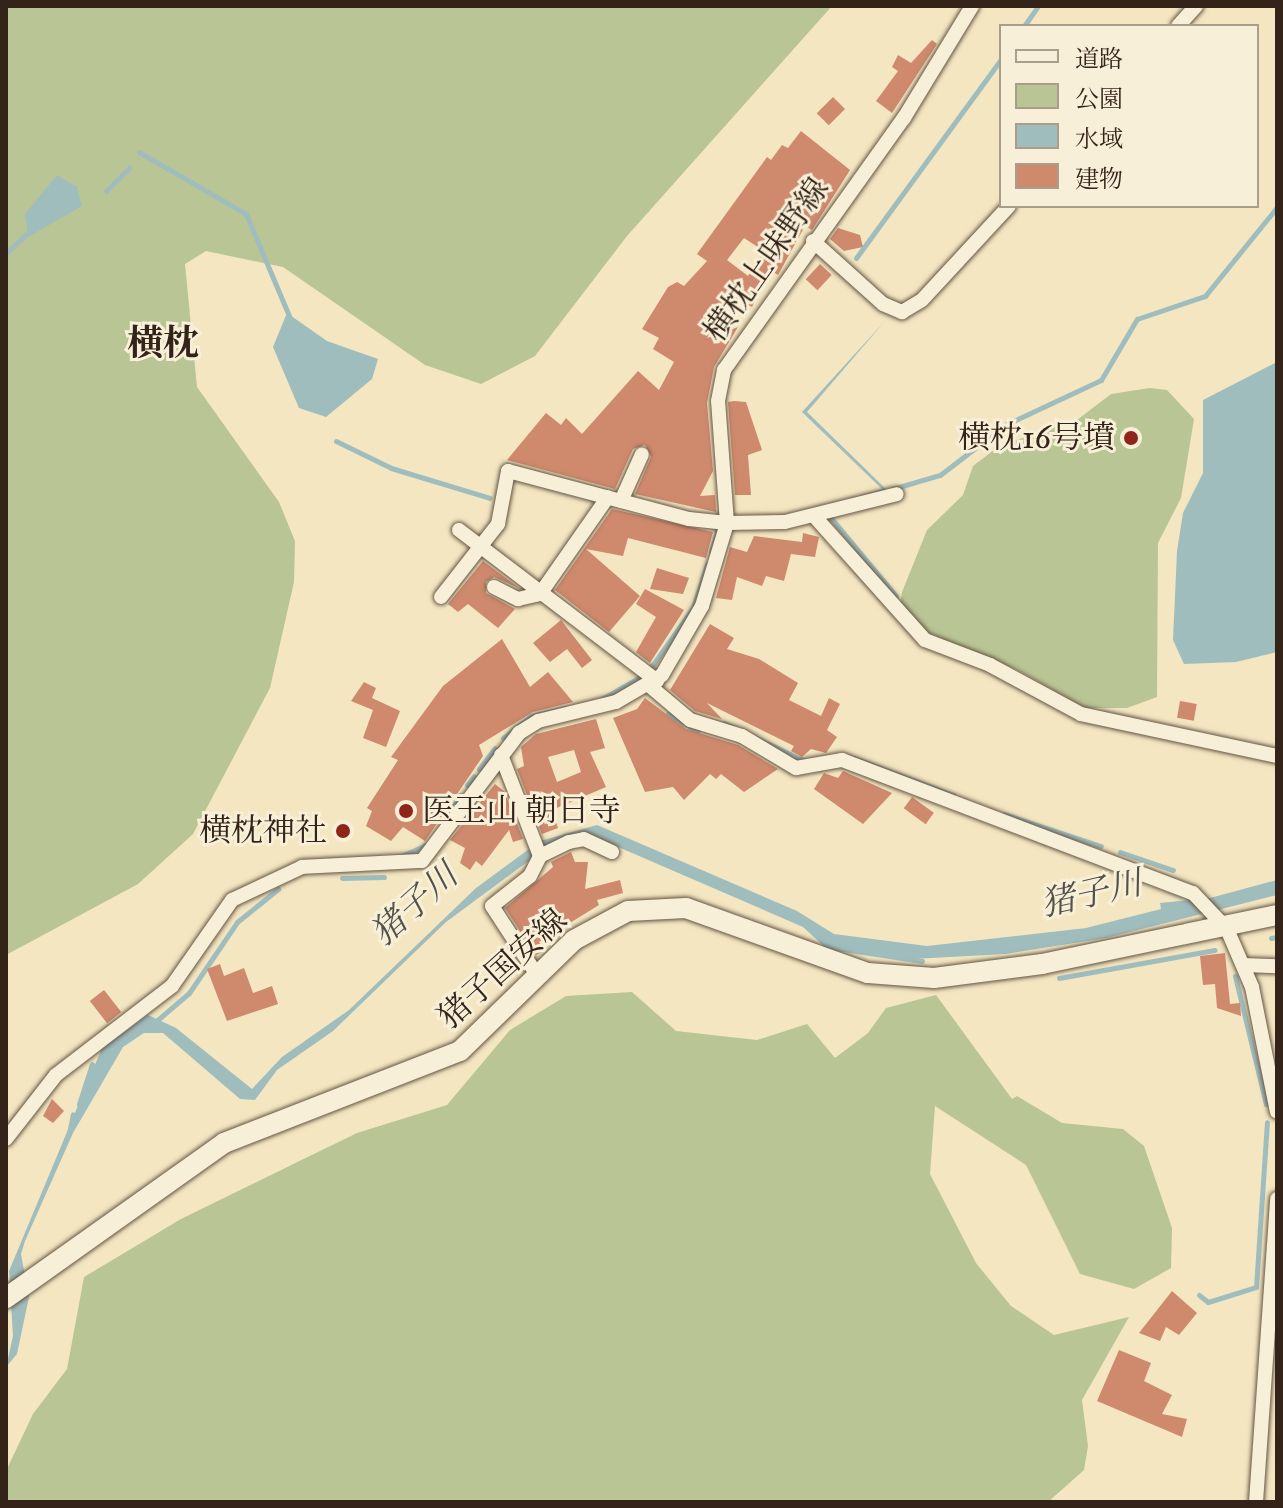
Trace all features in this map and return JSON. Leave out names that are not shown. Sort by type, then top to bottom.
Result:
[{"type":"main road","name":"猪子国安線","points":[[6,1298],[224,1143],[460,1051],[537,975],[600,923],[658,907],[721,918],[868,973],[934,978],[1227,929],[1277,915]]},
{"type":"street","name":"横枕上味野線","points":[[654,684],[702,606],[727,523],[718,401],[724,370],[935,72],[972,6]]},
{"type":"street","points":[[1180,24],[1196,6]]},
{"type":"street","points":[[813,241],[883,304],[902,312],[922,300],[1007,208]]},
{"type":"street","points":[[494,587],[518,599],[540,594],[614,499],[642,454]]},
{"type":"street","points":[[441,597],[485,547],[504,508],[508,471],[614,499],[727,523],[815,517],[897,494]]},
{"type":"street","points":[[815,517],[925,640],[990,665],[1081,714],[1277,756]]},
{"type":"street","points":[[459,530],[485,547],[654,684],[690,720],[742,736],[796,768],[842,760],[1172,881],[1193,893],[1227,929],[1243,965],[1277,1112]]},
{"type":"street","points":[[6,1139],[56,1075],[172,986],[232,900],[302,867],[422,861],[501,755],[538,721],[587,713],[654,684]]},
{"type":"street","points":[[501,755],[540,856]]},
{"type":"street","points":[[537,975],[492,906],[530,876],[540,856],[584,839],[612,852]]},
{"type":"street","points":[[1243,965],[1277,966]]},
{"type":"street","points":[[1256,1502],[1277,1199]]},
{"type":"street","points":[[1261,1419],[1277,1425]]},
{"type":"green space","points":[[6,6],[832,6],[627,236],[535,356],[481,384],[425,365],[283,267],[206,251],[185,264],[197,387],[279,502],[295,541],[294,582],[270,688],[193,834],[138,884],[6,955]]},
{"type":"green space","points":[[1150,388],[1167,390],[1194,419],[1181,498],[1158,543],[1157,697],[1127,708],[1085,708],[1018,670],[928,633],[900,606],[902,592],[927,530],[963,495],[973,466],[999,446],[1077,420],[1111,394]]},
{"type":"green space","points":[[632,992],[676,1031],[757,1040],[807,1024],[835,1058],[868,1033],[886,1008],[936,995],[1012,1099],[1017,1096],[1062,1123],[1123,1129],[1144,1146],[1172,1228],[1171,1268],[1134,1289],[1080,1274],[1026,1165],[935,1106],[930,1174],[976,1263],[1011,1306],[1054,1335],[1129,1317],[1082,1400],[1088,1446],[1084,1470],[1048,1502],[6,1502],[6,1471],[33,1414],[67,1369],[84,1277],[181,1219],[357,1133],[447,1105],[510,1030],[566,996]]},
{"type":"water","points":[[57,175],[77,187],[82,206],[28,237],[25,214]]},
{"type":"water","points":[[287,313],[327,341],[378,359],[372,379],[326,417],[299,408],[273,347]]},
{"type":"water","points":[[885,321],[807,412],[887,490],[819,508],[882,489],[802,412]]},
{"type":"water","points":[[1277,362],[1277,652],[1236,662],[1184,664],[1173,640],[1177,551],[1183,513],[1203,473],[1203,400]]},
{"type":"water","points":[[597,825],[797,911],[834,934],[927,946],[1086,928],[1161,909],[1160,903],[1210,898],[1277,880],[1277,895],[1106,938],[1005,954],[913,959],[828,950],[803,927],[602,840],[534,857],[446,922],[333,1031],[277,1070],[255,1100],[240,1099],[163,1033],[144,1033],[123,1047],[73,1133],[25,1241],[21,1254],[29,1297],[17,1354],[6,1367],[13,1336],[9,1271],[102,1048],[148,1015],[176,1028],[252,1089],[282,1057],[349,1010],[476,888],[540,841]]},
{"type":"building","points":[[932,40],[937,44],[892,113],[876,101],[898,71],[892,67],[898,55],[911,63]]},
{"type":"building","points":[[833,97],[845,109],[829,125],[817,113]]},
{"type":"building","points":[[801,131],[850,170],[812,230],[805,226],[778,275],[770,270],[752,307],[732,296],[707,338],[738,327],[714,367],[707,403],[713,471],[700,496],[715,495],[716,512],[635,494],[651,457],[645,445],[633,449],[615,489],[507,460],[546,413],[561,425],[566,418],[582,434],[638,371],[659,390],[674,362],[653,349],[659,338],[642,329],[668,287],[677,282],[684,286],[707,261],[697,254],[767,157],[771,160],[782,145],[788,148]],"holes":[[[744,238],[764,251],[748,276],[727,260]]]},
{"type":"building","points":[[838,228],[860,235],[863,247],[844,251],[830,239]]},
{"type":"building","points":[[820,264],[832,275],[817,290],[806,279]]},
{"type":"building","points":[[728,402],[746,402],[762,450],[748,455],[751,495],[735,495]]},
{"type":"building","points":[[612,509],[713,532],[706,558],[628,538],[623,556],[586,549],[640,596],[609,632],[555,590]]},
{"type":"building","points":[[803,533],[819,537],[815,557],[791,554],[784,581],[766,576],[762,586],[737,577],[732,600],[716,598],[730,547],[747,552],[754,536],[802,542]]},
{"type":"building","points":[[483,561],[519,588],[494,577],[486,582],[486,593],[515,609],[498,628],[468,604],[458,612],[448,604]]},
{"type":"building","points":[[657,568],[689,578],[683,594],[650,589]]},
{"type":"building","points":[[645,589],[684,610],[650,663],[636,652],[656,617],[636,604]]},
{"type":"building","points":[[561,620],[592,660],[582,668],[567,649],[550,662],[533,643]]},
{"type":"building","points":[[710,624],[734,638],[727,649],[759,659],[798,683],[789,700],[821,716],[829,698],[840,704],[827,730],[837,737],[826,753],[811,749],[802,757],[791,751],[794,746],[707,703],[722,719],[695,711],[670,690]]},
{"type":"building","points":[[502,639],[530,687],[548,672],[573,702],[533,712],[479,745],[483,756],[425,841],[403,827],[391,841],[366,826],[372,811],[367,808],[398,760],[391,757],[443,686]]},
{"type":"building","points":[[364,682],[376,688],[372,698],[400,711],[386,747],[363,738],[373,710],[351,701]]},
{"type":"building","points":[[645,698],[686,729],[738,745],[778,769],[744,792],[721,774],[716,779],[710,774],[684,800],[673,787],[645,792],[613,718],[637,709]]},
{"type":"building","points":[[1180,701],[1197,704],[1194,721],[1177,718]]},
{"type":"building","points":[[596,719],[605,748],[590,752],[606,787],[552,810],[558,828],[542,834],[517,769],[524,766],[521,747],[536,734]],"holes":[[[574,750],[581,772],[557,782],[548,757]]]},
{"type":"building","points":[[843,771],[892,793],[863,824],[814,789],[824,773],[838,778]]},
{"type":"building","points":[[495,784],[504,791],[523,839],[513,842],[509,830],[482,866],[476,861],[470,870],[460,863],[465,848],[450,840]]},
{"type":"building","points":[[912,797],[934,813],[926,824],[904,808]]},
{"type":"building","points":[[571,852],[575,862],[588,862],[585,889],[620,880],[623,893],[597,900],[599,905],[539,942],[544,951],[536,955],[505,908],[553,867],[551,862]]},
{"type":"building","points":[[1225,953],[1230,1004],[1240,1003],[1241,1016],[1217,1008],[1215,984],[1203,985],[1200,956]]},
{"type":"building","points":[[220,964],[224,976],[244,968],[253,993],[272,986],[278,1004],[227,1021],[207,969]]},
{"type":"building","points":[[104,990],[121,1012],[107,1023],[90,1001]]},
{"type":"building","points":[[52,1099],[64,1111],[53,1123],[43,1116]]},
{"type":"building","points":[[1172,1291],[1197,1313],[1179,1335],[1166,1327],[1160,1341],[1139,1333]]},
{"type":"building","points":[[1119,1350],[1151,1363],[1144,1381],[1172,1395],[1162,1414],[1187,1419],[1182,1437],[1097,1401]]},
{"type":"waterway","points":[[1025,24],[1038,6]]},
{"type":"waterway","points":[[856,258],[999,62]]},
{"type":"waterway","points":[[139,152],[246,214],[289,316]]},
{"type":"waterway","points":[[106,191],[129,168]]},
{"type":"waterway","points":[[892,489],[940,475],[1005,425],[1101,380],[1137,319],[1205,296],[1277,207]]},
{"type":"waterway","points":[[6,253],[31,230]]},
{"type":"waterway","points":[[336,441],[391,468],[490,498]]},
{"type":"waterway","points":[[832,519],[896,596]]},
{"type":"waterway","points":[[711,551],[717,533]]},
{"type":"waterway","points":[[649,670],[693,608],[707,564]]},
{"type":"waterway","points":[[602,699],[640,677]]},
{"type":"waterway","points":[[503,738],[531,716],[565,708]]},
{"type":"waterway","points":[[668,714],[698,731]]},
{"type":"waterway","points":[[724,723],[805,761]]},
{"type":"waterway","points":[[479,769],[495,748]]},
{"type":"waterway","points":[[854,758],[953,795]]},
{"type":"waterway","points":[[467,785],[474,776]]},
{"type":"waterway","points":[[446,819],[460,795]]},
{"type":"waterway","points":[[1004,814],[1101,846]]},
{"type":"waterway","name":"猪子川","points":[[399,857],[426,845]]},
{"type":"waterway","name":"猪子川","points":[[1120,852],[1173,870]]},
{"type":"waterway","points":[[342,878],[384,877]]},
{"type":"waterway","points":[[155,1022],[189,993],[237,922],[278,889]]},
{"type":"waterway","points":[[1271,938],[1277,937]]},
{"type":"waterway","points":[[830,947],[922,961]]},
{"type":"waterway","points":[[1059,978],[1214,950]]},
{"type":"waterway","points":[[1235,976],[1266,1104]]},
{"type":"waterway","points":[[79,1104],[92,1064]]},
{"type":"waterway","points":[[69,1134],[73,1114]]},
{"type":"waterway","points":[[1199,1295],[1208,1302],[1256,1287],[1267,1122]]},
{"type":"place","name":"横枕16号墳","points":[[1131,438]]},
{"type":"place","name":"医王山 朝日寺","points":[[406,811]]},
{"type":"place","name":"横枕神社","points":[[343,831]]},
{"type":"district","name":"横枕","points":[[163,344]]}]
